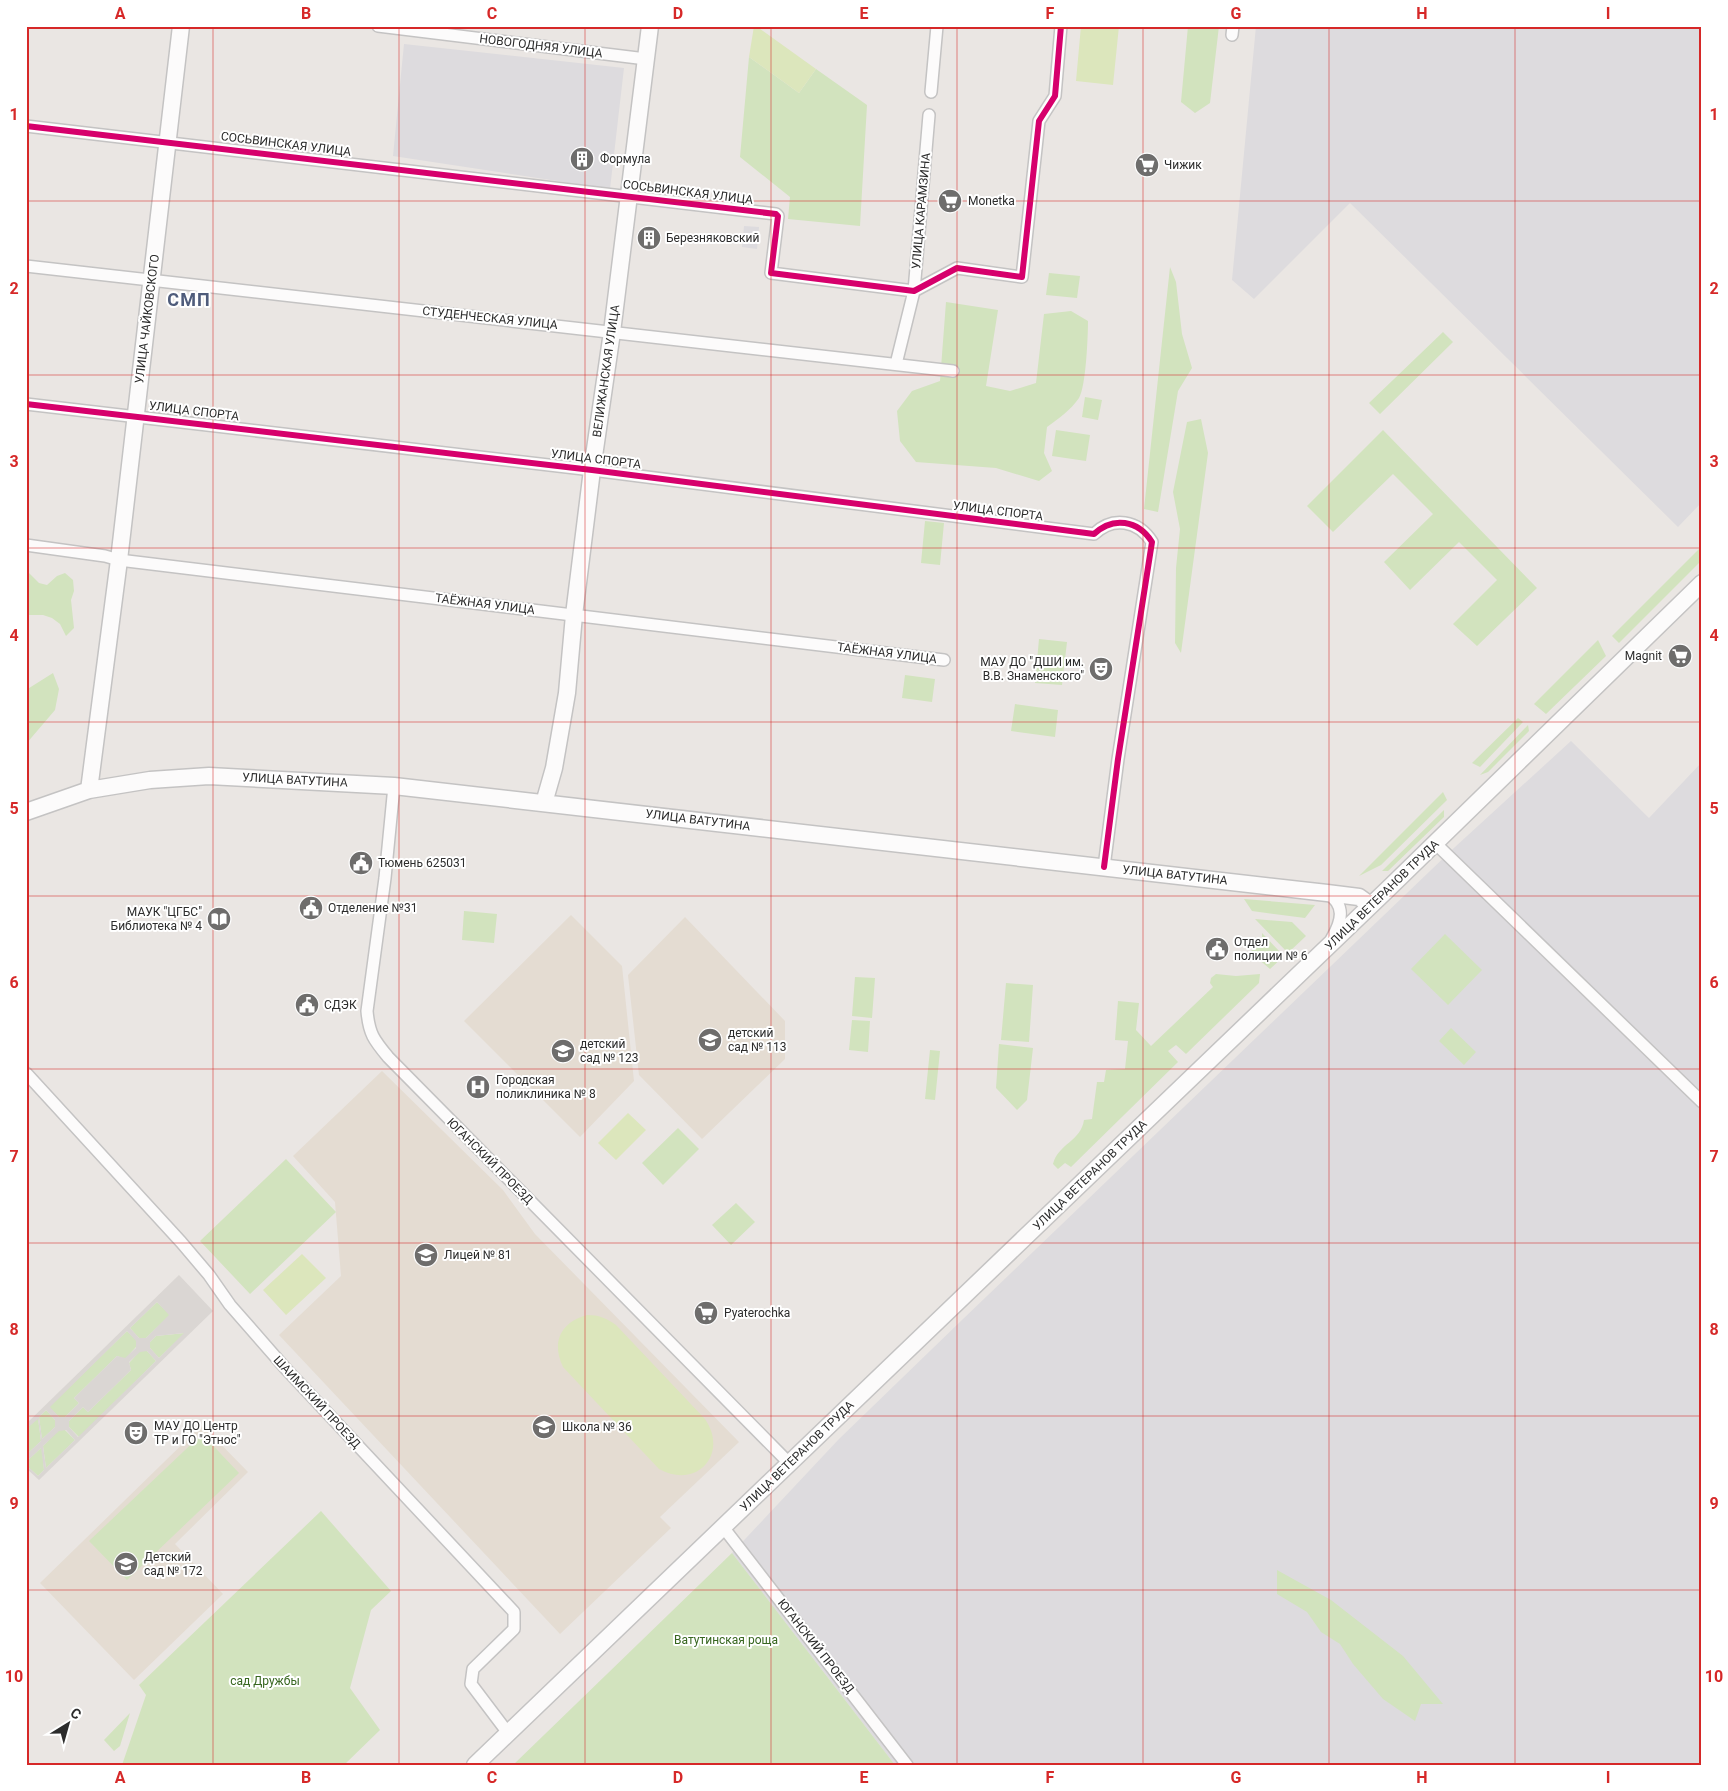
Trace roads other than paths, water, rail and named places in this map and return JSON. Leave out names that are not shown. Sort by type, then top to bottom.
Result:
[{"type":"main road","name":"УЛИЦА ЧАЙКОВСКОГО","points":[[89,790],[120,560],[181,26]]},
{"type":"main road","name":"ВЕЛИЖАНСКАЯ УЛИЦА","points":[[544,803],[554,768],[567,693],[574,615],[592,470],[630,197],[650,26]]},
{"type":"main road","name":"УЛИЦА ВЕТЕРАНОВ ТРУДА","points":[[475,1765],[1435,843],[1702,583]]},
{"type":"main road","name":"УЛИЦА ВАТУТИНА","points":[[26,812],[89,790],[150,780],[209,776],[394,786],[1327,893],[1359,897],[1370,905]]},
{"type":"street","name":"НОВОГОДНЯЯ УЛИЦА","points":[[378,26],[646,60]]},
{"type":"street","points":[[931,92],[937,26]]},
{"type":"street","points":[[914,291],[957,268],[1022,277],[1039,121],[1055,96],[1061,26]]},
{"type":"street","name":"УЛИЦА КАРАМЗИНА","points":[[896,364],[914,291],[929,115]]},
{"type":"street","name":"СОСЬВИНСКАЯ УЛИЦА","points":[[26,126],[776,214],[778,216],[771,273],[914,291]]},
{"type":"street","name":"СТУДЕНЧЕСКАЯ УЛИЦА","points":[[26,266],[953,371]]},
{"type":"street","name":"УЛИЦА СПОРТА","points":[[26,404],[592,470],[1094,534],[1104,526],[1118,522],[1125,522],[1138,527],[1152,542],[1118,759],[1104,867]]},
{"type":"street","name":"ТАЁЖНАЯ УЛИЦА","points":[[26,546],[105,556],[120,560],[944,660]]},
{"type":"street","name":"ЮГАНСКИЙ ПРОЕЗД","points":[[394,786],[385,878],[367,1011],[369,1028],[377,1044],[789,1463]]},
{"type":"street","points":[[1435,843],[1702,1102]]},
{"type":"street","points":[[1326,948],[1340,920],[1340,907],[1334,898],[1327,893]]},
{"type":"street","name":"ШАИМСКИЙ ПРОЕЗД","points":[[26,1073],[186,1248],[209,1275],[230,1305],[286,1369],[514,1612],[514,1629],[473,1669],[471,1684],[508,1733]]},
{"type":"street","name":"ЮГАНСКИЙ ПРОЕЗД","points":[[723,1527],[908,1765]]},
{"type":"place","name":"Формула","points":[[582,159]]},
{"type":"place","name":"Чижик","points":[[1147,165]]},
{"type":"place","name":"Monetka","points":[[950,201]]},
{"type":"place","name":"Березняковский","points":[[649,238]]},
{"type":"place","name":"Magnit","points":[[1680,656]]},
{"type":"place","name":"МАУ ДО \"ДШИ им. В.В. Знаменского\"","points":[[1101,669]]},
{"type":"place","name":"Тюмень 625031","points":[[361,863]]},
{"type":"place","name":"Отделение №31","points":[[311,908]]},
{"type":"place","name":"МАУК \"ЦГБС\" Библиотека № 4","points":[[219,919]]},
{"type":"place","name":"Отдел полиции № 6","points":[[1217,949]]},
{"type":"place","name":"СДЭК","points":[[307,1005]]},
{"type":"place","name":"детский сад № 113","points":[[710,1040]]},
{"type":"place","name":"детский сад № 123","points":[[563,1051]]},
{"type":"place","name":"Городская поликлиника № 8","points":[[478,1087]]},
{"type":"place","name":"Лицей № 81","points":[[426,1255]]},
{"type":"place","name":"Pyaterochka","points":[[706,1313]]},
{"type":"place","name":"Школа № 36","points":[[544,1427]]},
{"type":"place","name":"МАУ ДО Центр ТР и ГО \"Этнос\"","points":[[136,1433]]},
{"type":"place","name":"Детский сад № 172","points":[[126,1564]]},
{"type":"district","name":"СМП","points":[[189,299]]},
{"type":"park label","name":"Ватутинская роща","points":[[726,1640]]},
{"type":"park label","name":"сад Дружбы","points":[[265,1681]]}]
